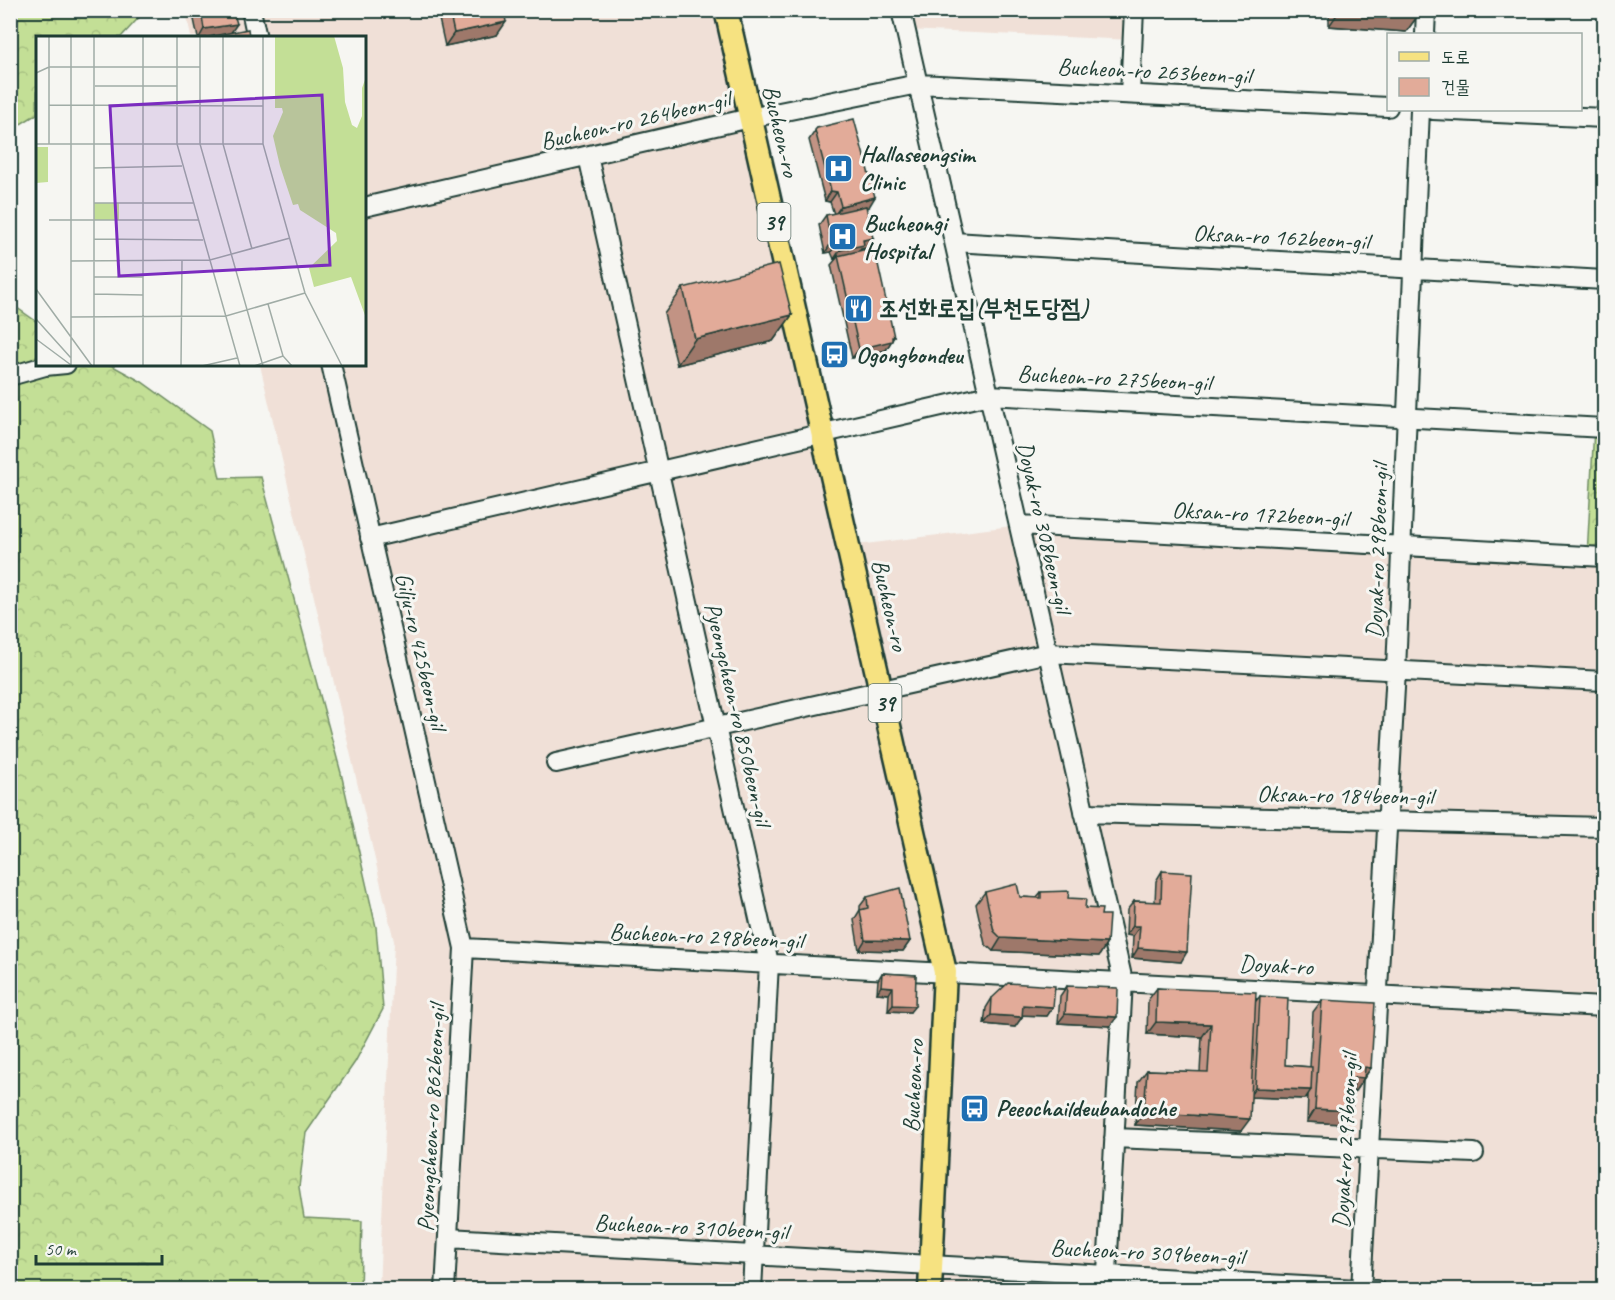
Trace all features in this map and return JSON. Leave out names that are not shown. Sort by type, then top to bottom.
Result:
[{"type":"main road","name":"Bucheon-ro","points":[[726,10],[945,972],[930,1290]]},
{"type":"street","points":[[250,10],[256,36]]},
{"type":"street","name":"Doyak-ro 308beon-gil","points":[[901,10],[1123,981],[1106,1282]]},
{"type":"street","points":[[1130,94],[1134,10]]},
{"type":"street","points":[[1425,33],[1426,10]]},
{"type":"street","name":"Bucheon-ro 264beon-gil","points":[[366,207],[750,118],[918,84]]},
{"type":"street","name":"Bucheon-ro 263beon-gil","points":[[918,84],[1387,107]]},
{"type":"street","name":"Doyak-ro 298beon-gil","points":[[1378,995],[1396,670],[1415,269],[1420,111]]},
{"type":"street","points":[[1454,111],[1605,118]]},
{"type":"street","name":"Pyeongcheon-ro 850beon-gil","points":[[588,156],[770,963],[752,1290]]},
{"type":"street","name":"Oksan-ro 162beon-gil","points":[[954,242],[1605,280]]},
{"type":"street","points":[[10,376],[45,366]]},
{"type":"street","name":"Gilju-ro 425beon-gil","points":[[330,366],[464,948]]},
{"type":"street","name":"Bucheon-ro 275beon-gil","points":[[370,538],[989,395],[1605,428]]},
{"type":"street","name":"Oksan-ro 172beon-gil","points":[[1020,525],[1605,557]]},
{"type":"street","points":[[556,763],[716,725],[1048,653],[1605,681]]},
{"type":"street","name":"Oksan-ro 184beon-gil","points":[[1084,813],[1605,827]]},
{"type":"street","name":"Bucheon-ro 298beon-gil","points":[[464,948],[945,972]]},
{"type":"street","name":"Pyeongcheon-ro 862beon-gil","points":[[445,1290],[464,948]]},
{"type":"street","name":"Doyak-ro","points":[[945,972],[1605,1007]]},
{"type":"street","name":"Doyak-ro 297beon-gil","points":[[1366,1289],[1368,1147],[1378,995]]},
{"type":"street","points":[[1114,1138],[1474,1153]]},
{"type":"street","name":"Bucheon-ro 310beon-gil","points":[[448,1238],[931,1264]]},
{"type":"street","name":"Bucheon-ro 309beon-gil","points":[[931,1264],[1106,1282],[1366,1289]]},
{"type":"shaded area","points":[[186,11],[726,11],[849,546],[1020,525],[1604,557],[1604,1289],[379,1289],[394,941],[260,366],[366,366],[366,36],[191,36]]},
{"type":"shaded area","points":[[901,11],[1134,11],[1133,40],[906,30]]},
{"type":"green space","points":[[11,10],[145,10],[122,36],[36,36],[36,115],[11,130]]},
{"type":"green space","points":[[10,303],[36,321],[36,366],[113,366],[142,382],[210,431],[220,478],[261,477],[341,773],[376,927],[383,1009],[355,1062],[306,1133],[299,1187],[304,1218],[362,1221],[360,1289],[11,1289]]},
{"type":"green space","points":[[1594,428],[1604,428],[1604,557],[1587,556]]},
{"type":"building","points":[[201,10],[233,10],[237,24],[204,29]]},
{"type":"building","points":[[449,10],[504,10],[506,22],[454,33]]},
{"type":"building","points":[[1376,10],[1419,10],[1419,14]]},
{"type":"building","points":[[248,29],[249,36],[214,36]]},
{"type":"building","points":[[854,119],[875,197],[841,206],[837,192],[831,191],[815,130]]},
{"type":"building","points":[[866,206],[873,238],[863,240],[864,245],[840,250],[838,242],[831,243],[826,215]]},
{"type":"building","points":[[871,248],[873,256],[876,255],[894,337],[892,341],[859,349],[838,256]]},
{"type":"building","points":[[779,264],[792,315],[695,339],[683,288]]},
{"type":"building","points":[[1162,871],[1192,873],[1187,952],[1138,948],[1140,926],[1133,926],[1134,901],[1161,902]]},
{"type":"building","points":[[1017,884],[1020,897],[1041,898],[1041,892],[1069,891],[1068,898],[1086,899],[1085,908],[1102,909],[1101,915],[1109,915],[1107,943],[1001,938],[994,931],[985,892]]},
{"type":"building","points":[[900,888],[910,941],[865,940],[860,910],[868,908],[867,897]]},
{"type":"building","points":[[882,973],[916,975],[915,1006],[893,1005],[893,987],[881,986]]},
{"type":"building","points":[[1008,983],[1055,986],[1053,1007],[1023,1005],[1022,1017],[991,1015],[992,998]]},
{"type":"building","points":[[1067,986],[1118,988],[1117,1017],[1065,1014]]},
{"type":"building","points":[[1157,988],[1256,992],[1250,1119],[1144,1112],[1147,1070],[1208,1072],[1211,1024],[1156,1022]]},
{"type":"building","points":[[1260,996],[1288,998],[1285,1065],[1312,1067],[1311,1090],[1255,1088]]},
{"type":"building","points":[[1322,1000],[1375,1003],[1371,1068],[1365,1067],[1364,1078],[1354,1077],[1352,1111],[1315,1109]]},
{"type":"place","name":"Hallaseongsim Clinic","points":[[839,168]]},
{"type":"place","name":"Bucheongi Hospital","points":[[843,237]]},
{"type":"place","name":"조선화로집(부천도당점)","points":[[858,308]]},
{"type":"place","name":"Ogongbondeu","points":[[835,355]]},
{"type":"place","name":"Peeochaildeubandoche","points":[[975,1108]]}]
